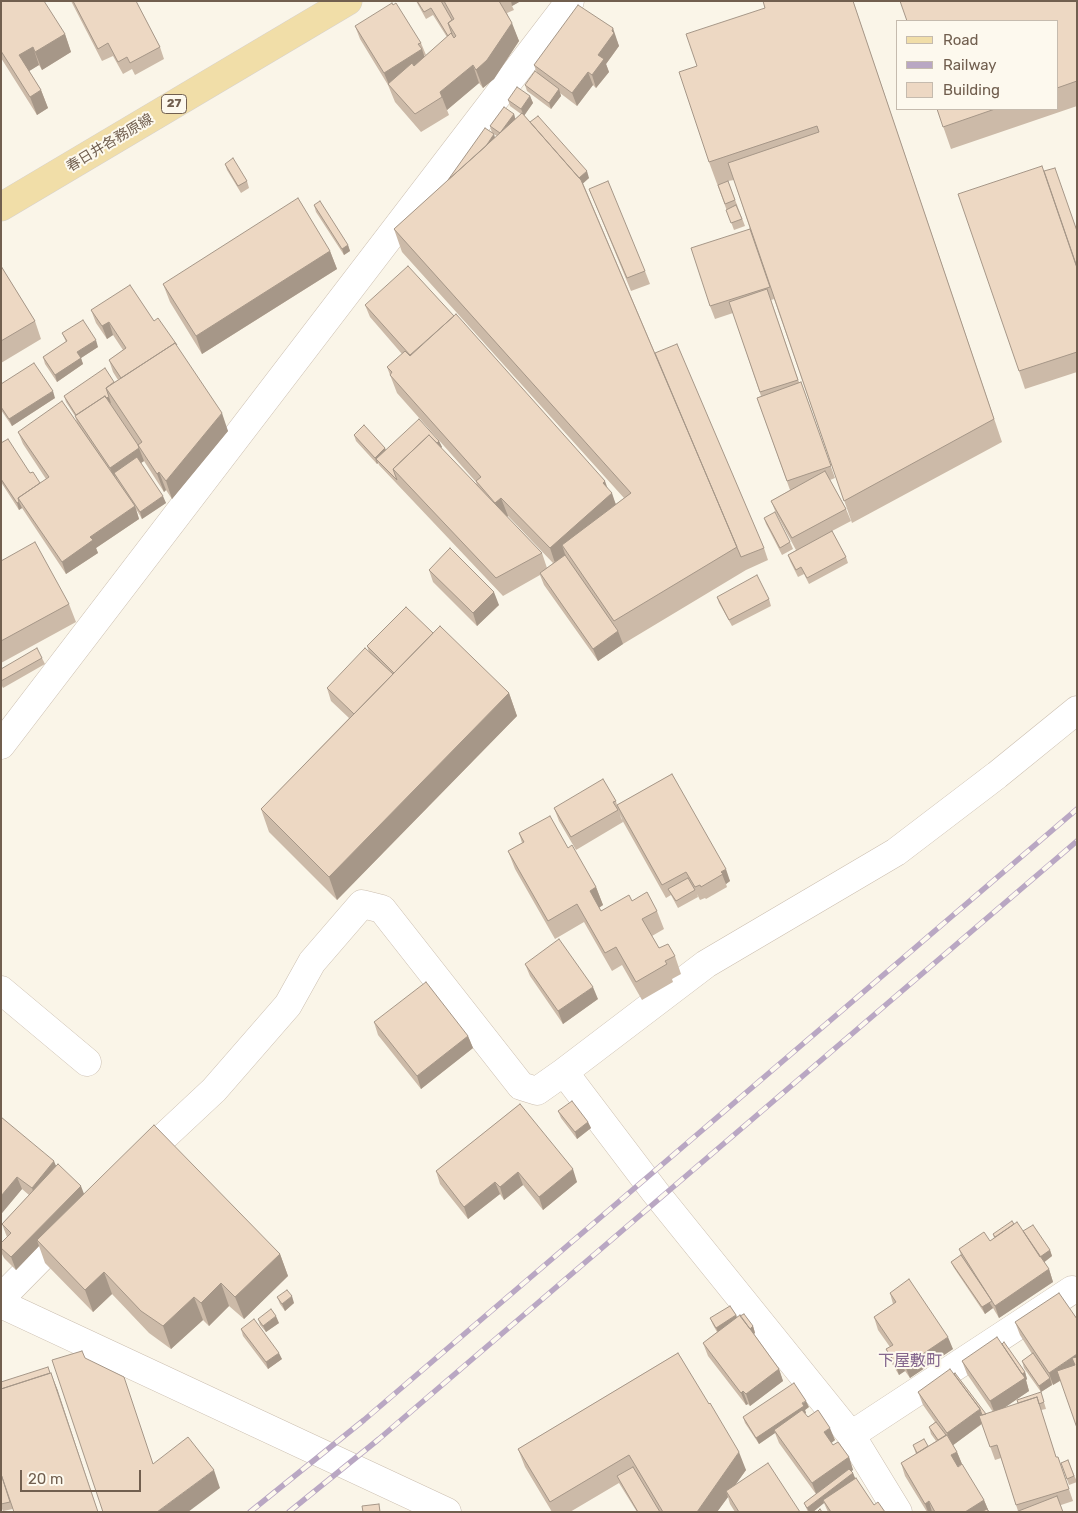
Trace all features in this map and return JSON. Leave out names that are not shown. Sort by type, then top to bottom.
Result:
[{"type":"main road","name":"春日井各務原線","points":[[1,207],[348,1]]},
{"type":"street","points":[[1,745],[570,1]]},
{"type":"street","points":[[121,1177],[214,1090],[288,1005],[312,962],[362,904],[382,909],[521,1086],[537,1091],[706,964],[896,852],[997,775],[1077,710]]},
{"type":"street","points":[[1,990],[87,1062]]},
{"type":"street","points":[[564,1072],[655,1192],[851,1435],[898,1512]]},
{"type":"street","points":[[1,1298],[86,1212]]},
{"type":"street","points":[[851,1435],[1072,1290]]},
{"type":"street","points":[[1,1304],[447,1512]]},
{"type":"building","points":[[1,1],[44,1],[65,34],[35,52],[33,47],[19,55],[41,90],[30,97],[1,51]]},
{"type":"building","points":[[73,1],[136,1],[160,47],[130,63],[127,57],[118,62],[108,43],[98,49]]},
{"type":"building","points":[[417,1],[441,1],[452,20],[448,23],[452,34],[448,36],[431,8],[424,12]]},
{"type":"building","points":[[444,1],[499,1],[512,23],[487,60],[476,70],[473,65],[440,92],[442,97],[415,114],[388,84],[412,63],[414,66],[451,33],[454,38],[456,36],[448,23],[454,19]]},
{"type":"building","points":[[763,1],[853,1],[994,419],[844,501],[728,163],[819,132],[817,126],[709,162],[679,72],[697,66],[686,34],[765,8]]},
{"type":"building","points":[[900,1],[1077,1],[1077,81],[1058,88],[1058,20],[907,20]]},
{"type":"building","points":[[392,3],[393,5],[396,3],[421,43],[418,44],[422,49],[384,73],[355,26]]},
{"type":"building","points":[[578,5],[613,28],[612,31],[614,33],[598,55],[604,59],[592,75],[588,72],[572,93],[534,65]]},
{"type":"building","points":[[535,71],[559,89],[549,103],[525,85]]},
{"type":"building","points":[[517,87],[530,96],[521,109],[508,100]]},
{"type":"building","points":[[504,107],[514,114],[500,133],[490,126]]},
{"type":"building","points":[[937,110],[992,110],[943,127]]},
{"type":"building","points":[[522,113],[581,180],[737,547],[614,621],[562,545],[631,493],[394,229]]},
{"type":"building","points":[[538,116],[587,171],[579,178],[530,122]]},
{"type":"building","points":[[485,128],[494,134],[486,146],[448,180]]},
{"type":"building","points":[[233,158],[247,181],[238,186],[225,164]]},
{"type":"building","points":[[1042,166],[1077,268],[1077,352],[1019,371],[958,194]]},
{"type":"building","points":[[1055,168],[1077,231],[1077,267],[1044,171]]},
{"type":"building","points":[[608,181],[645,271],[627,278],[589,189]]},
{"type":"building","points":[[728,181],[735,200],[725,204],[718,185]]},
{"type":"building","points":[[298,198],[330,251],[196,336],[163,284]]},
{"type":"building","points":[[320,201],[348,245],[342,249],[314,205]]},
{"type":"building","points":[[736,205],[742,219],[731,223],[726,210]]},
{"type":"building","points":[[750,229],[770,287],[710,306],[691,248]]},
{"type":"building","points":[[1,266],[35,321],[1,341]]},
{"type":"building","points":[[408,266],[454,316],[410,355],[365,305]]},
{"type":"building","points":[[130,285],[154,321],[158,318],[177,345],[175,343],[121,378],[109,360],[126,348],[109,322],[102,326],[91,310]]},
{"type":"building","points":[[767,289],[798,380],[760,392],[729,302]]},
{"type":"building","points":[[456,314],[605,481],[603,483],[612,493],[550,548],[501,498],[495,503],[476,481],[481,477],[390,375],[392,372],[387,367],[405,351],[410,356]]},
{"type":"building","points":[[83,320],[96,340],[77,352],[81,358],[55,375],[43,357],[67,341],[62,333]]},
{"type":"building","points":[[175,343],[222,413],[166,481],[159,472],[157,474],[138,445],[142,442],[106,388]]},
{"type":"building","points":[[677,344],[764,548],[741,557],[655,353]]},
{"type":"building","points":[[34,363],[53,391],[9,419],[1,407],[1,384]]},
{"type":"building","points":[[105,368],[114,382],[106,388],[109,397],[106,398],[105,396],[76,415],[64,396]]},
{"type":"building","points":[[801,382],[831,466],[787,481],[757,398]]},
{"type":"building","points":[[105,396],[139,448],[110,468],[75,416]]},
{"type":"building","points":[[62,401],[135,506],[90,537],[93,540],[62,562],[18,498],[49,477],[18,432]]},
{"type":"building","points":[[419,419],[439,441],[437,443],[429,435],[393,469],[397,480],[376,459]]},
{"type":"building","points":[[364,425],[385,448],[375,458],[354,435]]},
{"type":"building","points":[[429,435],[542,553],[496,578],[393,469]]},
{"type":"building","points":[[8,439],[30,473],[33,472],[40,483],[18,498],[19,502],[17,503],[1,479],[1,443]]},
{"type":"building","points":[[137,457],[163,496],[140,512],[114,473]]},
{"type":"building","points":[[825,471],[846,509],[792,538],[771,501]]},
{"type":"building","points":[[775,512],[790,542],[780,548],[764,518]]},
{"type":"building","points":[[832,531],[846,557],[807,578],[801,567],[796,570],[788,555]]},
{"type":"building","points":[[35,542],[69,604],[1,641],[1,561]]},
{"type":"building","points":[[450,548],[494,592],[473,613],[429,570]]},
{"type":"building","points":[[565,555],[618,631],[593,649],[540,573]]},
{"type":"building","points":[[757,575],[769,599],[729,620],[717,597]]},
{"type":"building","points":[[406,607],[433,633],[394,673],[367,646]]},
{"type":"building","points":[[440,626],[509,693],[329,877],[261,809]]},
{"type":"building","points":[[37,648],[42,658],[1,681],[1,669]]},
{"type":"building","points":[[365,648],[393,674],[354,714],[327,688]]},
{"type":"building","points":[[672,774],[726,869],[721,872],[723,874],[701,887],[700,885],[695,887],[686,872],[662,885],[617,805]]},
{"type":"building","points":[[603,779],[616,801],[613,802],[618,810],[571,837],[554,808]]},
{"type":"building","points":[[550,816],[568,848],[572,845],[596,887],[590,891],[601,911],[629,895],[632,901],[647,892],[657,911],[642,919],[659,948],[668,944],[675,956],[665,961],[667,964],[636,982],[616,947],[605,953],[577,904],[548,921],[508,851],[524,842],[519,833]]},
{"type":"building","points":[[688,878],[695,890],[676,901],[668,889]]},
{"type":"building","points":[[559,939],[593,987],[558,1011],[525,964]]},
{"type":"building","points":[[426,982],[468,1036],[417,1076],[374,1022]]},
{"type":"building","points":[[572,1101],[588,1122],[575,1132],[558,1111]]},
{"type":"building","points":[[520,1104],[573,1169],[539,1197],[518,1172],[500,1187],[495,1182],[464,1207],[436,1171]]},
{"type":"building","points":[[1,1117],[54,1161],[32,1188],[17,1177],[1,1196]]},
{"type":"building","points":[[154,1125],[280,1254],[235,1297],[221,1283],[201,1303],[194,1297],[163,1326],[141,1311],[104,1272],[85,1290],[37,1240]]},
{"type":"building","points":[[58,1164],[81,1186],[11,1257],[1,1248],[1,1243],[11,1233],[2,1224]]},
{"type":"building","points":[[1012,1221],[1014,1224],[995,1237],[993,1234]]},
{"type":"building","points":[[1017,1222],[1049,1269],[995,1306],[959,1249],[984,1232],[990,1241]]},
{"type":"building","points":[[1033,1225],[1050,1250],[1040,1257],[1023,1231]]},
{"type":"building","points":[[961,1255],[992,1301],[982,1307],[951,1262]]},
{"type":"building","points":[[909,1279],[948,1337],[905,1366],[900,1358],[895,1363],[886,1349],[893,1345],[874,1317],[896,1302],[890,1293]]},
{"type":"building","points":[[287,1290],[292,1296],[282,1304],[277,1297]]},
{"type":"building","points":[[1059,1293],[1077,1319],[1077,1354],[1049,1373],[1015,1322]]},
{"type":"building","points":[[730,1306],[736,1315],[716,1328],[710,1318]]},
{"type":"building","points":[[271,1309],[276,1316],[263,1326],[258,1319]]},
{"type":"building","points":[[744,1314],[753,1326],[750,1329],[740,1316]]},
{"type":"building","points":[[740,1315],[779,1369],[746,1394],[743,1391],[741,1393],[703,1343]]},
{"type":"building","points":[[254,1319],[279,1353],[266,1362],[241,1329]]},
{"type":"building","points":[[997,1337],[1025,1378],[990,1401],[962,1361]]},
{"type":"building","points":[[1004,1342],[1025,1372],[1022,1374],[1002,1344]]},
{"type":"building","points":[[82,1351],[85,1358],[124,1377],[153,1464],[188,1437],[214,1470],[157,1512],[103,1512],[52,1360]]},
{"type":"building","points":[[678,1353],[739,1452],[697,1512],[663,1512],[629,1455],[550,1502],[518,1449]]},
{"type":"building","points":[[1033,1353],[1050,1378],[1039,1386],[1022,1361]]},
{"type":"building","points":[[1077,1357],[1077,1428],[1057,1371],[1075,1365],[1072,1358]]},
{"type":"building","points":[[48,1367],[50,1373],[1,1389],[1,1382]]},
{"type":"building","points":[[950,1369],[980,1409],[947,1433],[918,1392]]},
{"type":"building","points":[[51,1373],[98,1512],[14,1512],[1,1474],[1,1389]]},
{"type":"building","points":[[955,1373],[986,1414],[982,1415],[980,1409]]},
{"type":"building","points":[[794,1383],[806,1401],[802,1403],[804,1406],[756,1438],[743,1417]]},
{"type":"building","points":[[1041,1392],[1044,1402],[1039,1404],[1037,1397],[1018,1403],[1017,1400]]},
{"type":"building","points":[[1037,1397],[1056,1457],[1058,1457],[1069,1489],[1016,1505],[997,1445],[990,1447],[979,1416]]},
{"type":"building","points":[[802,1410],[808,1417],[818,1410],[830,1428],[824,1432],[833,1445],[838,1442],[849,1457],[812,1483],[774,1430]]},
{"type":"building","points":[[936,1422],[946,1435],[938,1440],[929,1427]]},
{"type":"building","points":[[947,1435],[957,1452],[951,1455],[958,1467],[962,1464],[984,1500],[965,1512],[935,1512],[929,1501],[925,1504],[901,1463]]},
{"type":"building","points":[[924,1439],[928,1446],[917,1453],[913,1445]]},
{"type":"building","points":[[1068,1460],[1074,1476],[1067,1479],[1061,1463]]},
{"type":"building","points":[[768,1463],[800,1512],[739,1512],[726,1491]]},
{"type":"building","points":[[633,1467],[660,1512],[638,1512],[617,1476]]},
{"type":"building","points":[[849,1469],[853,1473],[807,1508],[804,1503]]},
{"type":"building","points":[[1,1474],[10,1502],[1,1504]]},
{"type":"building","points":[[856,1478],[874,1505],[878,1502],[885,1512],[831,1512],[823,1500]]},
{"type":"building","points":[[1057,1496],[1063,1512],[1016,1512]]},
{"type":"building","points":[[379,1504],[380,1512],[363,1512],[362,1506]]},
{"type":"railway","points":[[250,1512],[364,1420],[1077,809]]},
{"type":"railway","points":[[289,1512],[379,1439],[1077,841]]},
{"type":"district","name":"下屋敷町","points":[[910,1361]]}]
